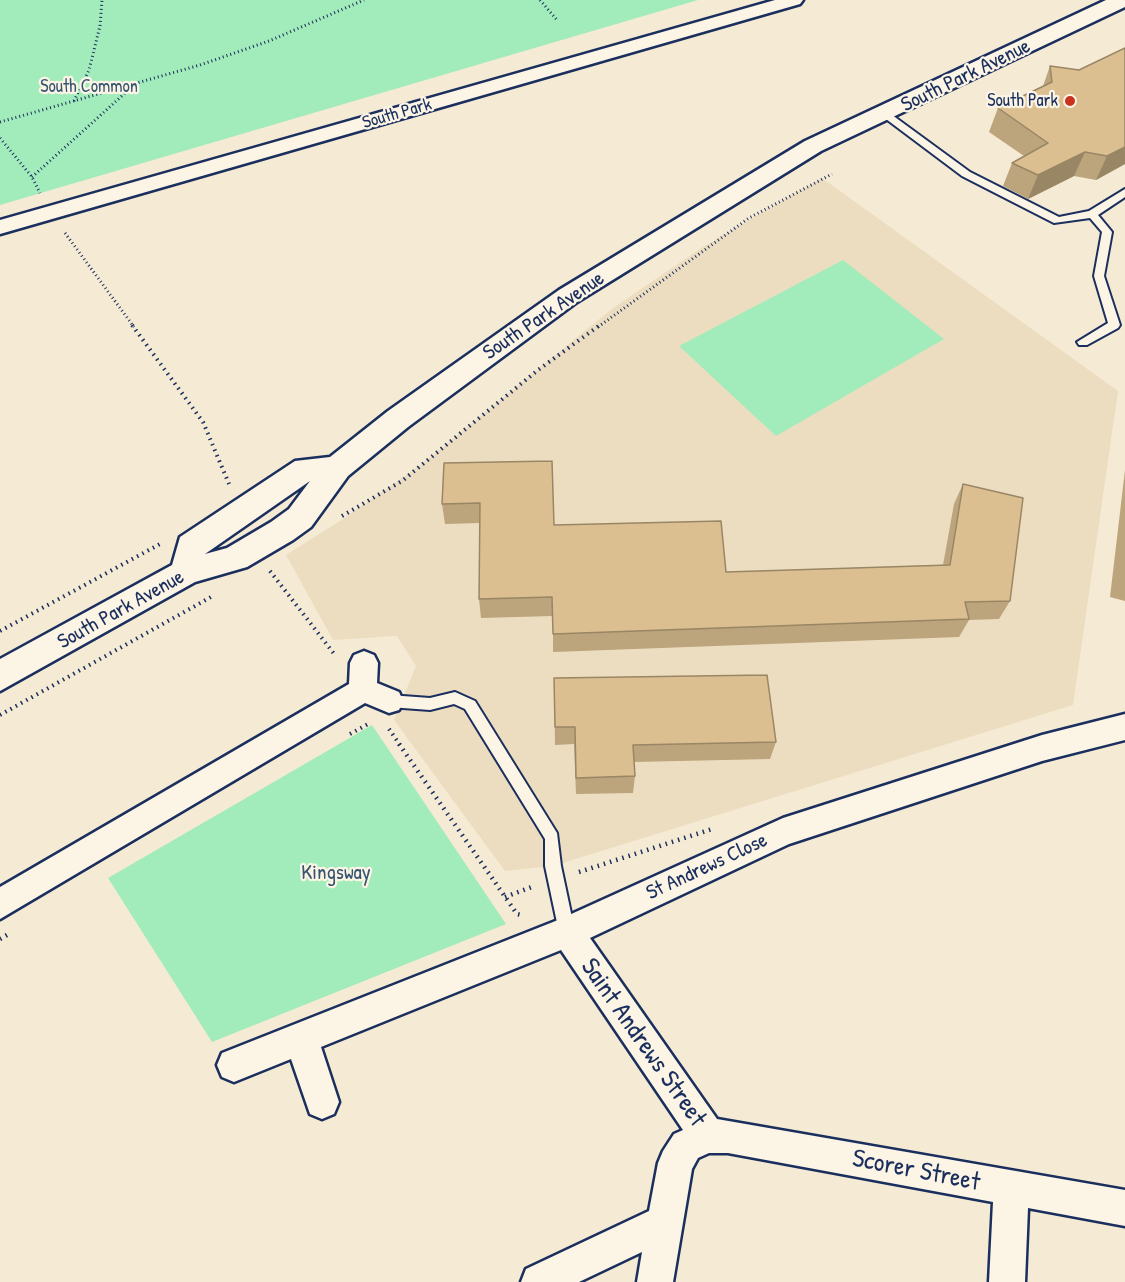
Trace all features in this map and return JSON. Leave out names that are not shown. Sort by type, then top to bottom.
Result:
[{"type":"main road","name":"South Park Avenue","points":[[0,676],[186,572],[236,558],[300,519],[337,468],[398,419],[568,296],[813,146],[1121,4]]},
{"type":"street","name":"South Park","points":[[0,227],[794,0]]},
{"type":"street","points":[[0,904],[372,685]]},
{"type":"street","name":"St Andrews Close","points":[[234,1065],[567,932],[783,832],[1042,748],[1125,727]]},
{"type":"street","name":"Saint Andrews Street","points":[[567,932],[708,1136],[686,1146],[675,1163],[655,1282]]},
{"type":"street","points":[[301,1037],[322,1102]]},
{"type":"street","name":"Scorer Street","points":[[708,1136],[728,1136],[1125,1208]]},
{"type":"street","points":[[1007,1282],[1011,1189]]},
{"type":"street","points":[[539,1282],[667,1221]]},
{"type":"lane","points":[[885,114],[966,174],[1058,221],[1092,214],[1125,192]]},
{"type":"lane","points":[[1083,342],[1114,325],[1099,276],[1107,232],[1092,214]]},
{"type":"lane","points":[[372,685],[430,704],[455,698],[470,705],[552,838],[553,866],[567,932]]},
{"type":"path","points":[[74,101],[89,69],[100,26],[102,0]]},
{"type":"path","points":[[0,122],[136,83],[268,41],[364,0]]},
{"type":"path","points":[[540,0],[557,20]]},
{"type":"path","points":[[32,177],[136,83]]},
{"type":"path","points":[[0,138],[32,177],[41,195]]},
{"type":"path","points":[[341,517],[402,481],[538,370],[729,232],[832,174]]},
{"type":"path","points":[[63,231],[101,286],[203,422],[231,489]]},
{"type":"path","points":[[0,631],[118,569],[167,539]]},
{"type":"path","points":[[0,715],[216,594]]},
{"type":"shaded area","points":[[822,178],[1118,391],[1073,705],[553,866],[505,871],[394,720],[416,666],[397,636],[333,640],[286,555],[422,464],[613,308],[703,247]]},
{"type":"green space","name":"South Common","points":[[0,0],[698,0],[0,205]]},
{"type":"green space","points":[[843,260],[944,339],[776,436],[679,346]]},
{"type":"green space","name":"Kingsway","points":[[372,725],[506,924],[212,1042],[108,878]]},
{"type":"building","points":[[1125,48],[1125,147],[1107,156],[1085,152],[1038,175],[1012,163],[1048,143],[998,108],[1052,82],[1050,66],[1079,70]]},
{"type":"building","points":[[552,461],[554,525],[721,521],[726,572],[950,565],[963,484],[1023,498],[1010,601],[965,602],[969,619],[553,634],[552,597],[479,599],[480,503],[442,504],[444,463]]},
{"type":"building","points":[[767,675],[776,742],[633,745],[635,776],[576,778],[575,727],[555,727],[554,678]]},
{"type":"place","name":"South Park","points":[[1070,101]]}]
